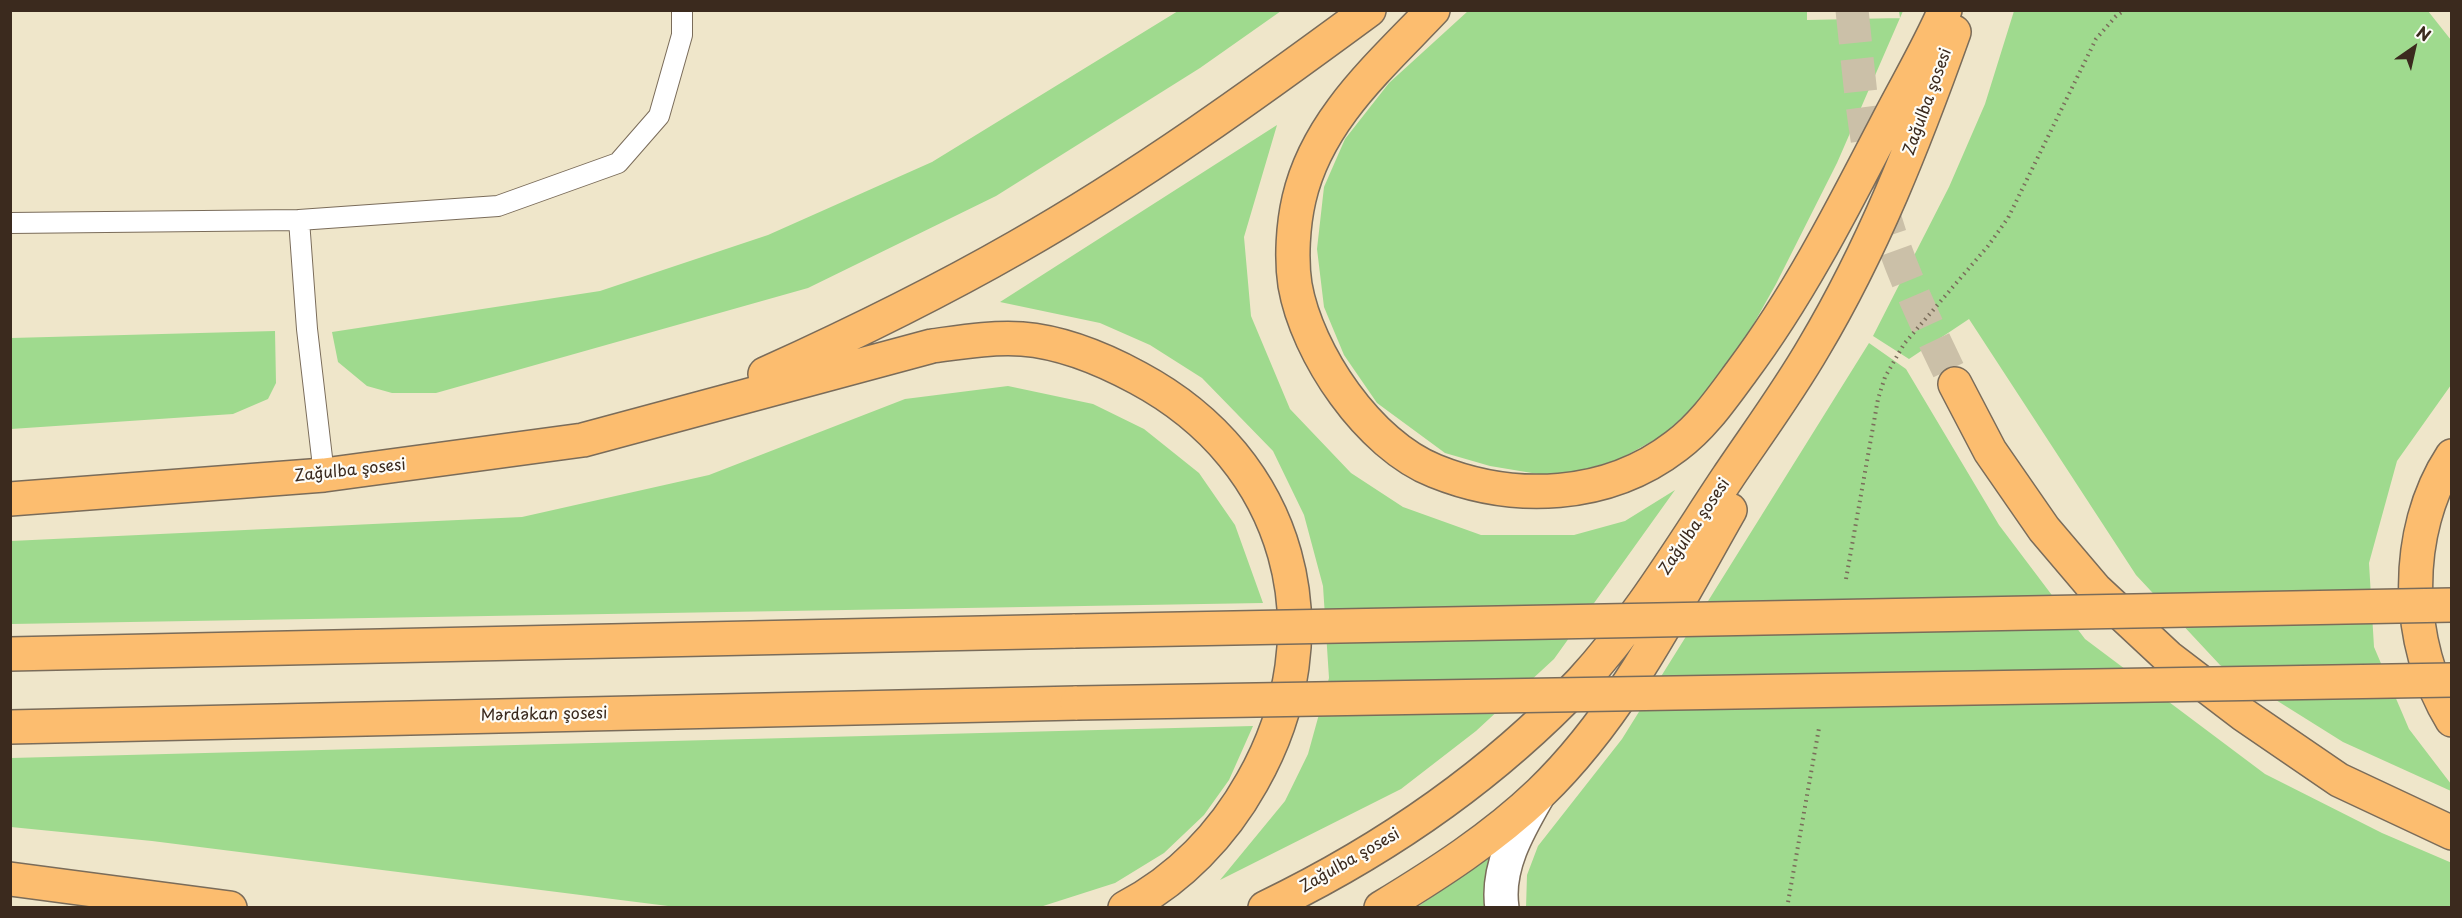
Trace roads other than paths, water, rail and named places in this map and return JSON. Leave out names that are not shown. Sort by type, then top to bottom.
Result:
[{"type":"main road","points":[[684,411],[892,316],[1019,246],[1149,166],[1369,10]]},
{"type":"main road","points":[[1433,10],[1352,96],[1332,122],[1300,198],[1294,237],[1295,285],[1314,345],[1343,394],[1387,441],[1433,471],[1490,488],[1537,494],[1584,488],[1633,474],[1676,446],[1712,412],[1762,344],[1815,257],[1860,176],[1945,10]]},
{"type":"main road","name":"Zağulba şosesi","points":[[1264,908],[1314,884],[1413,825],[1500,759],[1581,681],[1638,612],[1814,348],[1867,245],[1913,145],[1961,10]]},
{"type":"main road","points":[[684,411],[932,346],[984,339],[1023,339],[1068,348],[1114,364],[1163,391],[1204,426],[1241,467],[1267,504],[1282,539],[1290,571],[1293,646],[1292,667],[1285,697],[1274,736],[1262,765],[1223,826],[1171,880],[1125,908]]},
{"type":"main road","points":[[1381,908],[1484,840],[1540,793],[1593,733],[1637,670],[1747,480],[1814,348]]},
{"type":"main road","points":[[1955,384],[1990,452],[2044,529],[2095,589],[2168,657],[2244,715],[2339,780],[2451,833]]},
{"type":"main road","name":"Zağulba şosesi","points":[[10,499],[324,475],[584,440],[684,411]]},
{"type":"main road","points":[[2451,456],[2427,506],[2419,543],[2416,575],[2426,663],[2451,720]]},
{"type":"main road","points":[[10,654],[2451,605]]},
{"type":"main road","name":"Mərdəkan şosesi","points":[[10,727],[1077,703],[2451,680]]},
{"type":"main road","points":[[10,879],[230,908]]},
{"type":"street","points":[[1502,908],[1501,882],[1509,852],[1540,793]]},
{"type":"lane","points":[[10,223],[299,220],[498,206],[618,164],[659,116],[682,35],[682,10]]},
{"type":"lane","points":[[299,220],[307,329],[324,475]]},
{"type":"tunnel","points":[[1852,10],[1865,128],[1879,197],[1903,269],[1955,384]]}]
